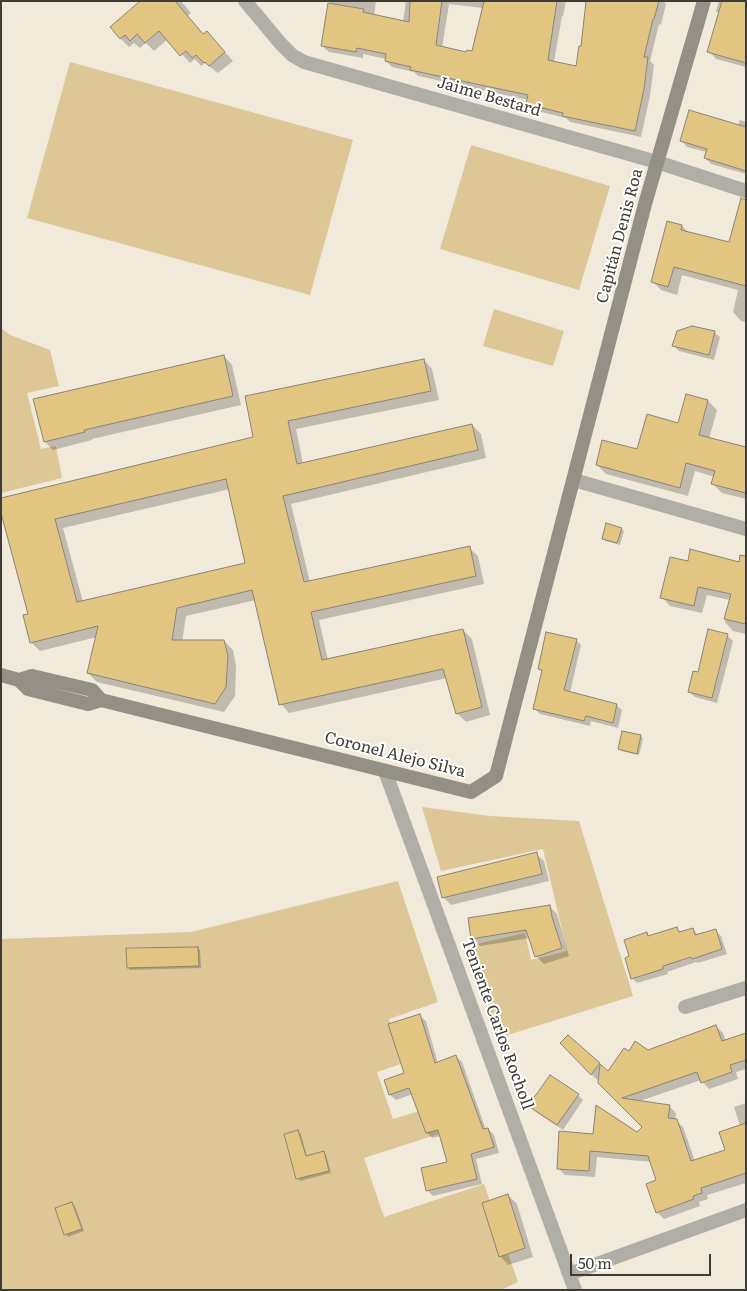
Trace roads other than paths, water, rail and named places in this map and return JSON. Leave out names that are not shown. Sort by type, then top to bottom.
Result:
[{"type":"main road","name":"Capitán Denis Roa","points":[[574,480],[657,162],[704,1]]},
{"type":"main road","name":"Coronel Alejo Silva","points":[[1,675],[18,680],[32,676],[92,690],[101,700],[472,792],[496,776],[574,480]]},
{"type":"street","name":"Jaime Bestard","points":[[246,1],[281,44],[292,55],[304,62],[657,162],[746,191]]},
{"type":"street","points":[[574,480],[746,529]]},
{"type":"street","name":"Teniente Carlos Rocholl","points":[[385,771],[575,1290]]},
{"type":"street","points":[[684,1007],[746,988]]},
{"type":"street","points":[[569,1274],[746,1210]]}]
